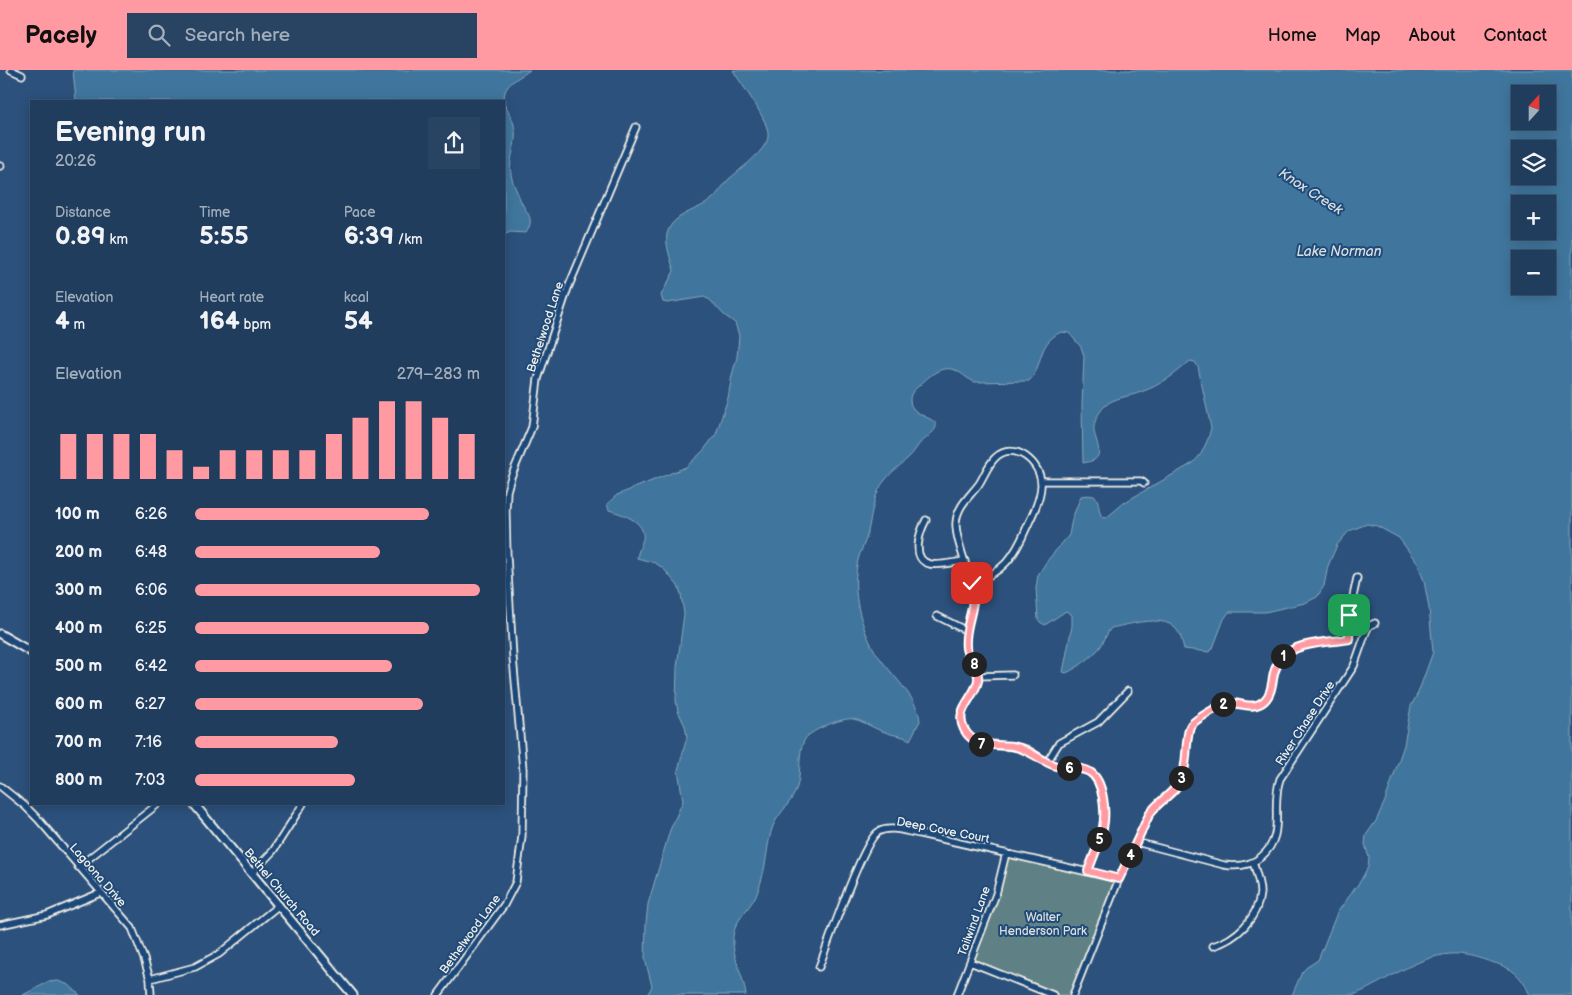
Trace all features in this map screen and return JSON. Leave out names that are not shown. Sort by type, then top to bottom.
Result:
[{"type":"street","points":[[11,70],[22,75]]},
{"type":"street","name":"Bethelwood Lane","points":[[438,995],[504,905],[516,882],[522,836],[523,769],[513,658],[507,549],[507,491],[532,427],[538,379],[568,288],[636,128]]},
{"type":"street","points":[[972,583],[997,571],[1013,556],[1021,543],[1038,501],[1041,481],[1034,464],[1026,455],[1008,452],[995,458],[979,484],[963,502],[957,516],[956,532],[972,583],[974,601],[966,648],[978,676],[976,686],[964,705],[961,716],[969,737],[984,744],[1026,750],[1056,766],[1087,770],[1092,774],[1100,784],[1104,824],[1088,871]]},
{"type":"street","points":[[1041,481],[1141,481],[1144,483]]},
{"type":"street","points":[[926,520],[919,538],[918,549],[922,560],[929,564],[965,561]]},
{"type":"street","points":[[1072,995],[1119,879],[1150,813],[1176,788],[1182,777],[1186,761],[1188,735],[1192,724],[1222,704],[1252,706],[1264,701],[1272,686],[1278,662],[1288,652],[1312,644],[1349,639],[1349,615],[1357,578]]},
{"type":"street","points":[[937,616],[968,631]]},
{"type":"street","name":"River Chase Drive","points":[[1253,862],[1269,850],[1275,838],[1277,820],[1276,793],[1280,779],[1354,666],[1366,632],[1369,626],[1375,623]]},
{"type":"street","points":[[0,634],[30,651]]},
{"type":"street","points":[[978,676],[1014,675]]},
{"type":"street","points":[[1047,762],[1060,743],[1098,722],[1128,691]]},
{"type":"street","name":"Lagoona Drive","points":[[0,786],[25,806],[132,928],[150,980],[151,995]]},
{"type":"street","points":[[78,867],[157,805]]},
{"type":"street","name":"Bethel Church Road","points":[[195,805],[353,995]]},
{"type":"street","points":[[252,872],[273,851],[302,805]]},
{"type":"street","name":"Deep Cove Court","points":[[819,967],[868,844],[876,834],[891,829],[1119,879]]},
{"type":"street","points":[[1136,842],[1235,867],[1253,862],[1260,894],[1256,910],[1242,930],[1224,943],[1213,946]]},
{"type":"street","name":"Tailwind Lane","points":[[957,995],[996,894],[1006,853]]},
{"type":"street","points":[[0,925],[47,915],[100,893]]},
{"type":"street","points":[[150,980],[195,967],[219,954],[279,905]]},
{"type":"street","points":[[970,962],[1053,995]]},
{"type":"green space","name":"Walter Henderson Park","points":[[1007,853],[1119,879],[1072,995],[1054,995],[970,962],[991,909]]},
{"type":"water","points":[[73,70],[530,70],[509,85],[505,92],[504,100],[76,100]]},
{"type":"water","name":"Lake Norman","points":[[733,70],[1572,70],[1572,995],[1530,995],[1518,976],[1509,969],[1479,958],[1450,954],[1437,956],[1413,965],[1356,994],[1292,995],[1302,972],[1318,960],[1337,913],[1368,867],[1369,858],[1365,844],[1366,835],[1376,821],[1385,801],[1404,745],[1411,706],[1418,693],[1433,652],[1429,608],[1424,581],[1418,564],[1399,538],[1377,526],[1367,524],[1349,531],[1337,545],[1328,566],[1324,586],[1317,597],[1305,603],[1265,612],[1229,612],[1224,619],[1213,648],[1209,652],[1184,649],[1179,633],[1169,624],[1153,621],[1135,623],[1111,628],[1101,646],[1094,653],[1075,668],[1066,673],[1063,672],[1072,626],[1072,615],[1066,611],[1045,625],[1040,622],[1038,619],[1036,588],[1038,575],[1069,535],[1072,519],[1081,496],[1096,497],[1102,517],[1106,518],[1125,502],[1193,463],[1201,454],[1211,428],[1198,367],[1195,362],[1190,361],[1161,383],[1136,394],[1117,399],[1105,406],[1094,424],[1099,450],[1097,457],[1094,460],[1083,463],[1082,405],[1084,356],[1081,347],[1069,333],[1061,332],[1053,337],[1044,349],[1037,369],[1029,381],[975,382],[959,372],[943,369],[929,377],[912,393],[910,398],[911,406],[914,410],[933,421],[936,427],[910,456],[888,476],[878,491],[867,536],[858,560],[856,591],[859,612],[870,642],[913,701],[920,721],[910,740],[881,731],[853,719],[835,722],[820,728],[805,739],[801,750],[795,792],[773,826],[758,892],[734,931],[734,951],[746,995],[646,995],[652,986],[645,959],[648,904],[670,830],[683,801],[678,770],[687,737],[676,701],[677,667],[684,614],[678,586],[663,568],[655,563],[637,558],[643,539],[641,527],[632,519],[609,510],[607,504],[617,495],[686,467],[703,451],[716,434],[728,398],[737,357],[739,336],[735,323],[724,315],[710,300],[704,297],[663,302],[661,295],[674,271],[667,243],[667,234],[674,221],[712,199],[729,179],[757,154],[766,142],[768,137],[767,130],[760,112]]},
{"type":"water","points":[[505,102],[513,121],[515,132],[510,168],[513,183],[530,219],[529,228],[526,233],[510,232],[505,234]]},
{"type":"water","points":[[58,981],[69,985],[80,995],[23,995],[48,982]]},
{"type":"route","points":[[972,583],[974,601],[966,648],[967,654],[974,663],[978,679],[975,689],[962,710],[961,720],[965,731],[969,737],[980,743],[1019,748],[1032,752],[1056,766],[1087,770],[1092,774],[1101,787],[1104,824],[1088,871],[1119,879],[1149,815],[1159,803],[1172,793],[1182,777],[1185,769],[1188,735],[1192,724],[1222,704],[1252,706],[1264,701],[1272,686],[1278,662],[1283,656],[1293,649],[1302,646],[1349,639],[1349,615]]},
{"type":"water label","name":"Knox Creek","points":[[1311,191]]}]
